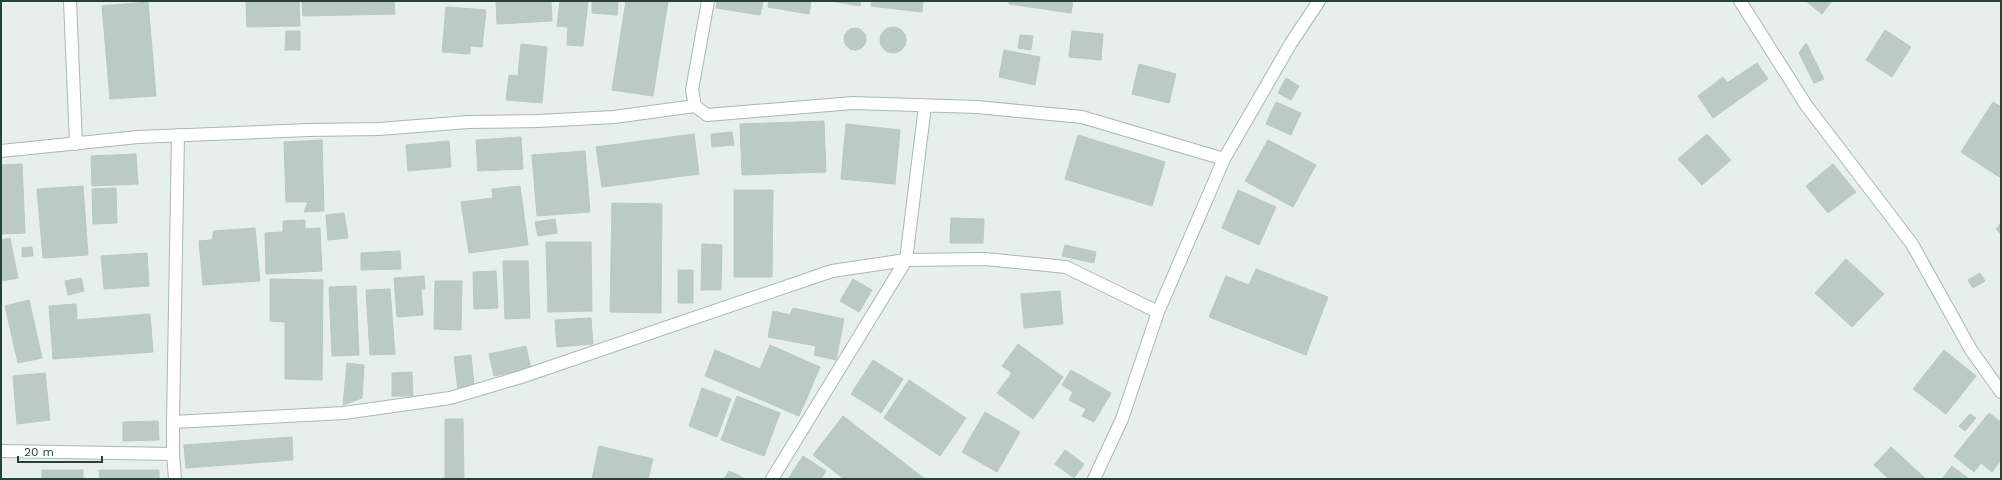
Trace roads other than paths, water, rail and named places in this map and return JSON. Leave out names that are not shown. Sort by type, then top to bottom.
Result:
[{"type":"street","points":[[70,1],[76,144]]},
{"type":"street","points":[[708,1],[692,90],[695,106],[707,115],[854,104],[977,107],[1082,117],[1224,159]]},
{"type":"street","points":[[1094,479],[1122,419],[1158,312],[1224,159],[1291,43],[1319,1]]},
{"type":"street","points":[[1740,1],[1806,105],[1912,244],[1971,350],[2001,392]]},
{"type":"street","points":[[1,152],[138,137],[308,130],[379,129],[468,122],[584,119],[614,117],[695,106]]},
{"type":"street","points":[[772,479],[906,260],[924,106]]},
{"type":"street","points":[[175,479],[173,422],[178,135]]},
{"type":"street","points":[[173,422],[344,413],[450,398],[521,377],[832,271],[906,260],[985,259],[1066,267],[1158,312]]},
{"type":"street","points":[[1,451],[173,454]]}]
